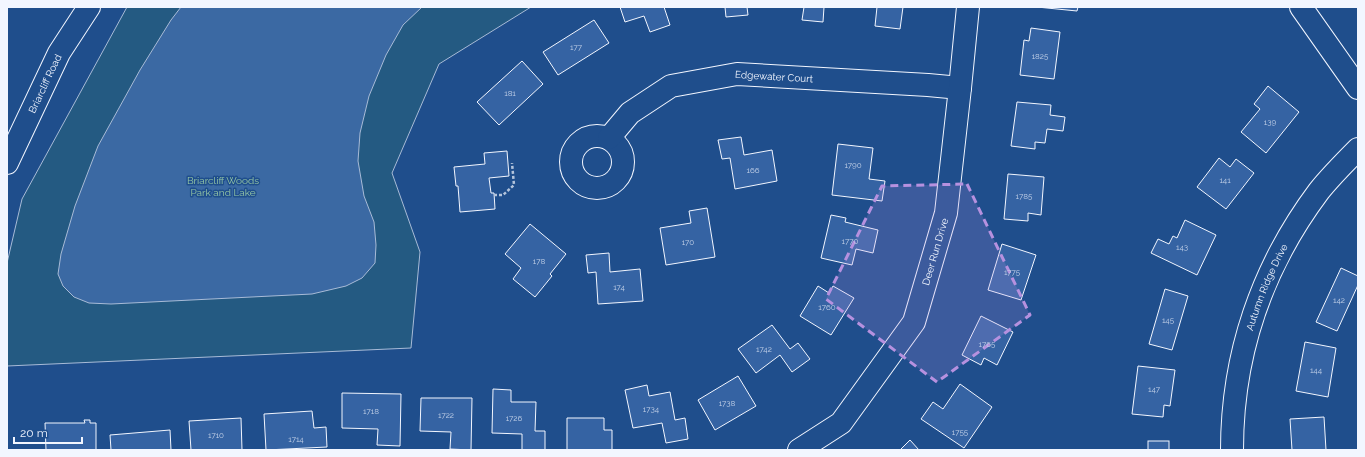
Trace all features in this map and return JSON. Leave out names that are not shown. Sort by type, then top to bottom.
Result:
[{"type":"street","name":"Briarcliff Road","points":[[7,163],[59,53],[89,7]]},
{"type":"street","name":"Deer Run Drive","points":[[799,450],[841,423],[914,322],[946,213],[968,7]]},
{"type":"street","points":[[1301,7],[1358,88]]},
{"type":"street","name":"Edgewater Court","points":[[609,138],[630,113],[671,86],[737,74],[960,88]]},
{"type":"street","name":"Autumn Ridge Drive","points":[[1232,450],[1237,377],[1243,351],[1266,282],[1297,223],[1320,190],[1358,148]]},
{"type":"path","points":[[494,195],[503,195],[514,185],[512,163]]},
{"type":"highlighted area","points":[[967,184],[1030,315],[937,382],[826,299],[882,186]]},
{"type":"green space","name":"Briarcliff Woods Park and Lake","points":[[127,7],[531,7],[439,64],[392,173],[420,252],[411,348],[7,366],[7,263],[22,199]]},
{"type":"shaded area","points":[[181,7],[422,7],[403,25],[386,55],[369,96],[360,133],[358,161],[364,196],[374,222],[376,245],[375,263],[362,278],[346,286],[312,294],[111,304],[89,303],[74,297],[63,286],[58,274],[61,254],[75,206],[98,146],[140,70],[171,20]]},
{"type":"building","points":[[620,7],[664,7],[670,25],[650,32],[644,16],[625,22]]},
{"type":"building","points":[[725,7],[747,7],[748,15],[726,17]]},
{"type":"building","points":[[804,7],[824,7],[823,22],[802,20]]},
{"type":"building","points":[[877,7],[903,7],[900,29],[875,26]]},
{"type":"building","points":[[1037,7],[1078,7],[1077,11]]},
{"type":"building","points":[[594,20],[609,43],[558,75],[543,52]]},
{"type":"building","points":[[1031,28],[1060,32],[1054,79],[1020,75],[1024,40],[1029,41]]},
{"type":"building","points":[[522,61],[543,84],[499,125],[477,102]]},
{"type":"building","points":[[1268,86],[1299,112],[1266,153],[1241,132],[1260,109],[1254,104]]},
{"type":"building","points":[[1017,102],[1051,105],[1050,115],[1065,117],[1063,131],[1047,129],[1045,143],[1035,142],[1035,149],[1011,146]]},
{"type":"building","points":[[741,137],[744,155],[772,150],[777,181],[735,189],[730,158],[722,159],[718,140]]},
{"type":"building","points":[[838,144],[873,148],[869,179],[885,181],[882,201],[832,195]]},
{"type":"building","points":[[507,151],[509,176],[489,178],[491,193],[494,193],[495,209],[460,212],[458,186],[456,186],[454,167],[485,164],[484,153]]},
{"type":"building","points":[[1219,158],[1230,167],[1236,159],[1254,173],[1226,209],[1197,187]]},
{"type":"building","points":[[1008,174],[1044,177],[1041,215],[1028,213],[1028,221],[1004,219]]},
{"type":"building","points":[[707,208],[715,257],[666,265],[660,228],[691,223],[689,211]]},
{"type":"building","points":[[831,215],[846,218],[845,222],[878,230],[873,253],[856,249],[852,265],[821,258]]},
{"type":"building","points":[[1185,220],[1216,235],[1197,275],[1151,253],[1158,239],[1169,244],[1173,236],[1177,238]]},
{"type":"building","points":[[530,224],[566,254],[550,274],[552,276],[535,297],[513,279],[521,268],[505,254]]},
{"type":"building","points":[[1002,244],[1036,255],[1021,300],[988,290]]},
{"type":"building","points":[[609,253],[610,272],[640,269],[643,301],[598,304],[596,272],[588,273],[586,255]]},
{"type":"building","points":[[1341,268],[1358,276],[1358,285],[1337,331],[1316,322]]},
{"type":"building","points":[[818,286],[829,293],[833,286],[854,298],[831,335],[800,316]]},
{"type":"building","points":[[1165,289],[1188,296],[1172,350],[1149,344]]},
{"type":"building","points":[[981,316],[1013,332],[997,365],[984,358],[981,365],[962,355]]},
{"type":"building","points":[[772,325],[790,349],[798,343],[810,359],[792,372],[780,355],[756,373],[738,349]]},
{"type":"building","points":[[1305,342],[1336,348],[1328,397],[1296,391]]},
{"type":"building","points":[[1138,366],[1175,370],[1170,406],[1164,405],[1163,417],[1132,414]]},
{"type":"building","points":[[738,376],[756,406],[715,430],[698,400]]},
{"type":"building","points":[[960,384],[992,407],[964,448],[921,419],[933,402],[943,409]]},
{"type":"building","points":[[647,385],[649,396],[670,392],[675,420],[685,418],[688,439],[666,443],[662,423],[633,428],[625,390]]},
{"type":"building","points":[[493,389],[511,390],[511,402],[536,402],[535,431],[545,431],[545,450],[522,450],[522,434],[492,433]]},
{"type":"building","points":[[342,393],[401,394],[400,446],[377,445],[378,429],[342,428]]},
{"type":"building","points":[[421,398],[472,398],[471,450],[450,449],[451,432],[420,431]]},
{"type":"building","points":[[312,411],[314,428],[326,427],[327,447],[266,450],[264,414]]},
{"type":"building","points":[[1324,417],[1326,450],[1292,450],[1290,419]]},
{"type":"building","points":[[241,418],[242,450],[191,450],[189,421]]},
{"type":"building","points":[[567,418],[604,418],[604,430],[612,430],[612,450],[567,450]]},
{"type":"building","points":[[84,420],[90,420],[90,423],[96,423],[96,450],[46,450],[45,423],[85,423]]},
{"type":"building","points":[[170,430],[171,450],[111,450],[110,435]]},
{"type":"building","points":[[910,440],[919,450],[900,450]]},
{"type":"building","points":[[1148,441],[1169,441],[1169,450],[1148,450]]}]
